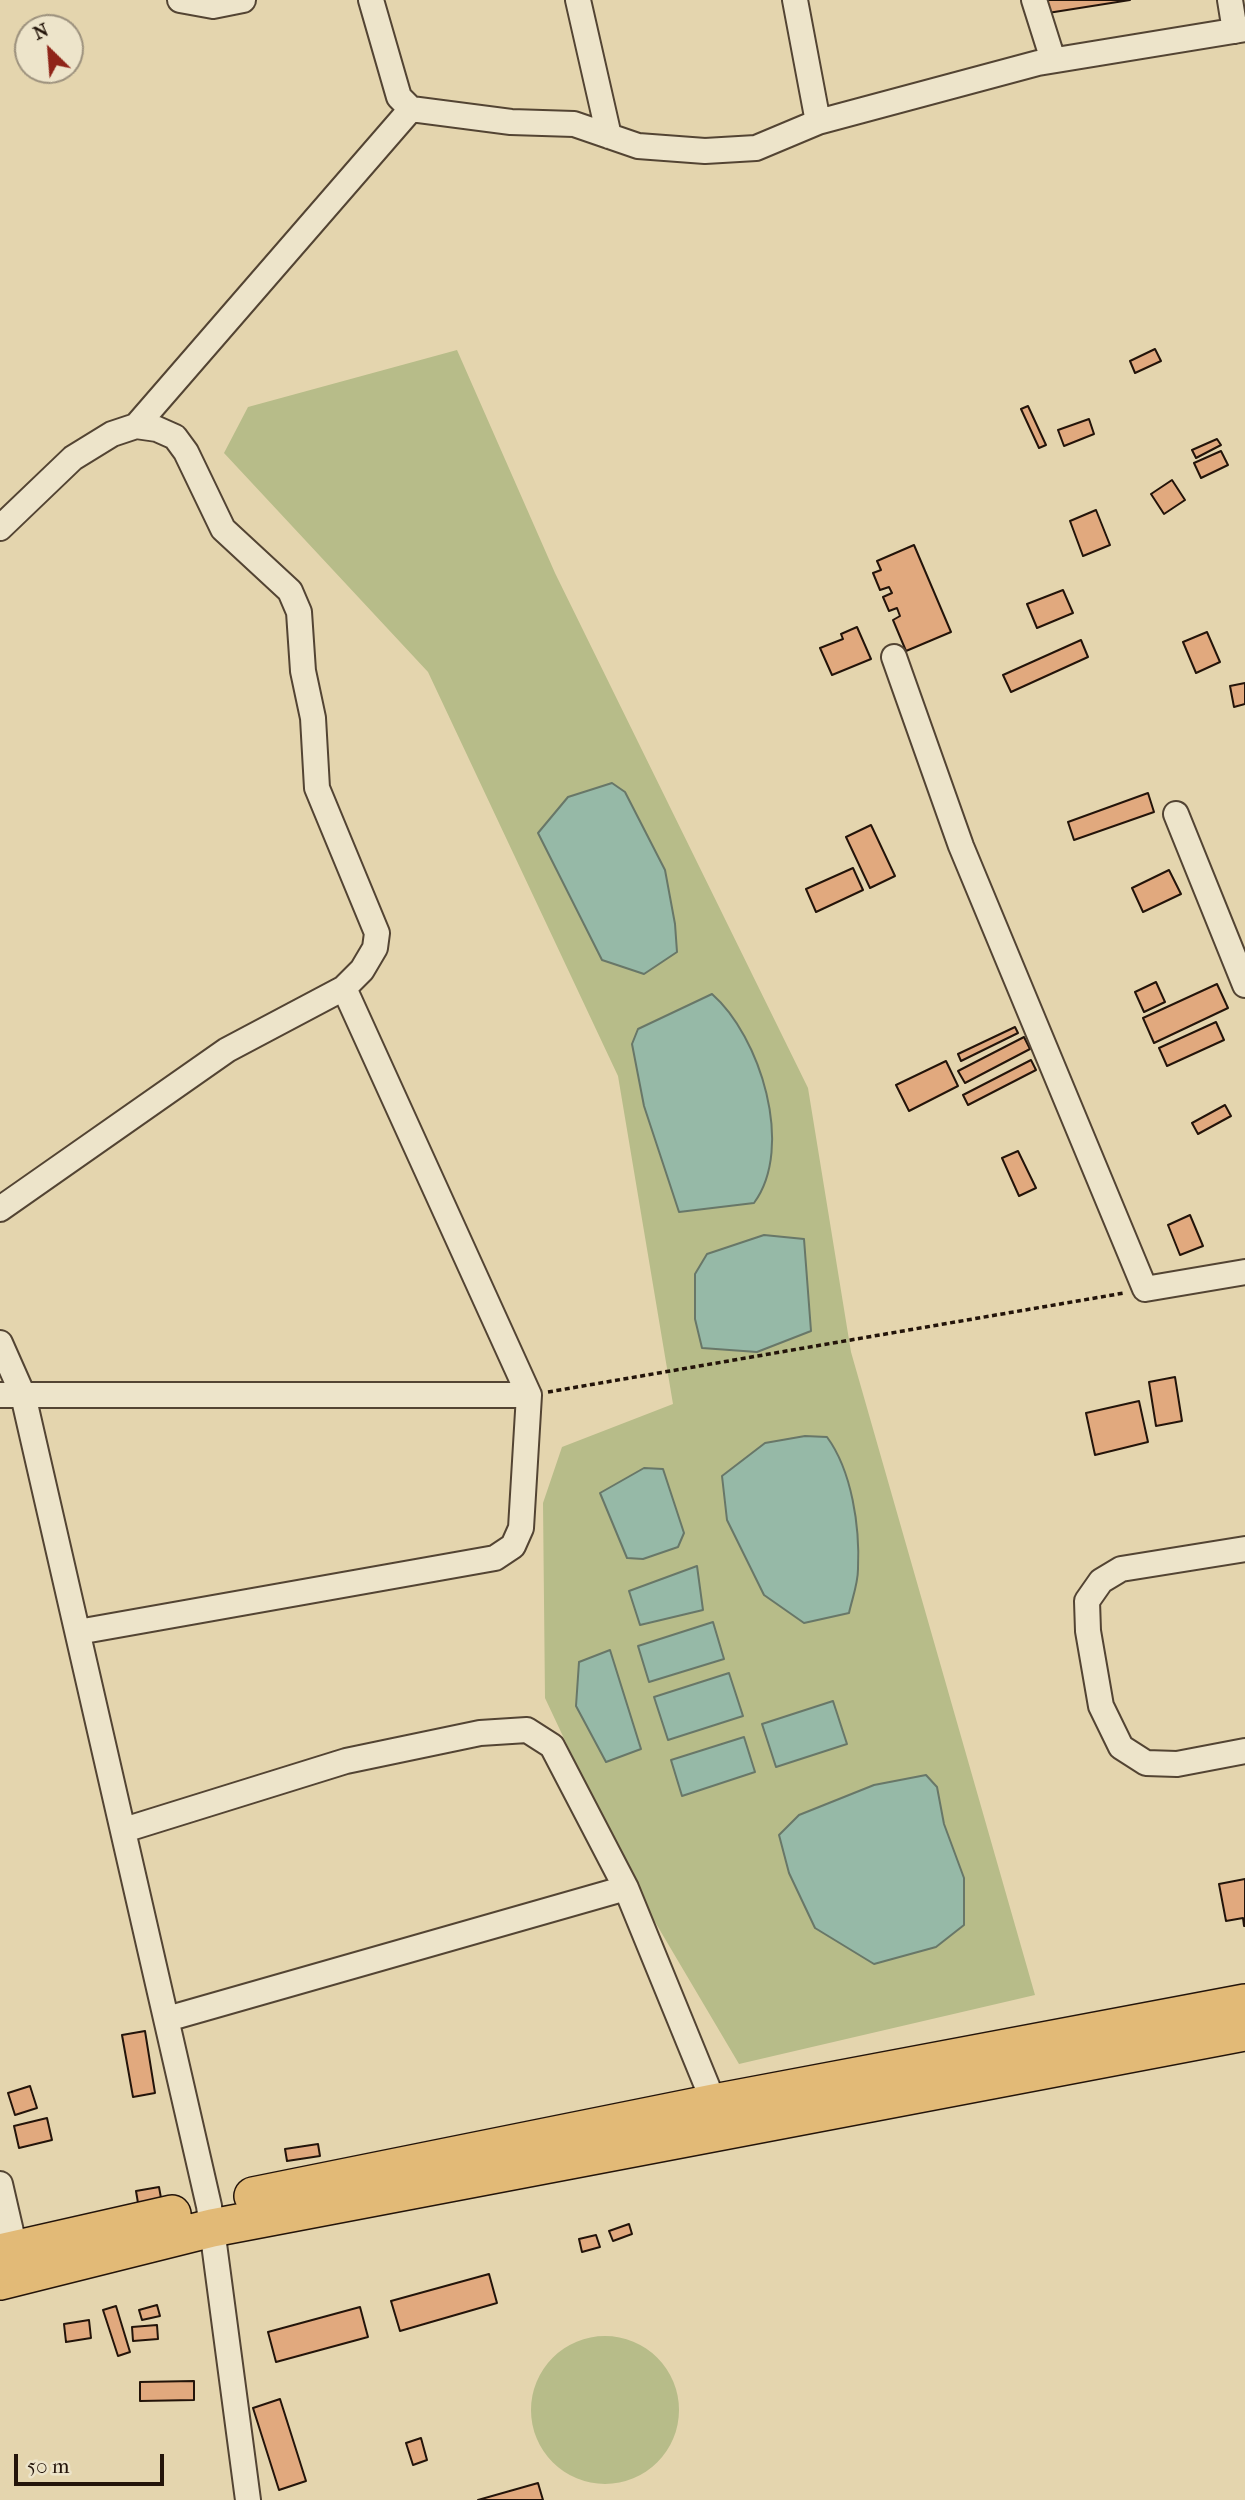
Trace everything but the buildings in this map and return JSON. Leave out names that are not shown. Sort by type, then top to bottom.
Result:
[{"type":"main road","points":[[5,2261],[714,2103],[1245,2003]]},
{"type":"main road","points":[[210,2217],[1245,2032]]},
{"type":"street","points":[[180,0],[213,6],[243,0]]},
{"type":"street","points":[[371,0],[400,97],[411,109],[511,122],[574,124],[638,146],[705,151],[756,148],[818,122],[962,81],[1054,60],[1240,30],[1230,0]]},
{"type":"street","points":[[578,0],[609,136]]},
{"type":"street","points":[[795,0],[818,122]]},
{"type":"street","points":[[1034,0],[1054,60]]},
{"type":"street","points":[[136,426],[411,109]]},
{"type":"street","points":[[0,528],[73,458],[112,434],[136,426],[157,429],[175,437],[186,452],[223,529],[290,591],[299,612],[303,671],[313,718],[317,788],[377,933],[375,948],[362,970],[344,988],[227,1050],[0,1209]]},
{"type":"street","points":[[894,657],[961,846],[1145,1289],[1245,1272]]},
{"type":"street","points":[[1176,814],[1245,985]]},
{"type":"street","points":[[78,1632],[495,1558],[513,1546],[521,1528],[529,1395],[344,988]]},
{"type":"street","points":[[0,1343],[11,1395],[78,1632],[210,2217],[248,2500]]},
{"type":"street","points":[[11,1395],[529,1395]]},
{"type":"street","points":[[1245,1549],[1121,1569],[1101,1581],[1087,1601],[1088,1631],[1101,1706],[1121,1747],[1146,1763],[1177,1764],[1245,1751]]},
{"type":"street","points":[[124,1830],[346,1761],[480,1733],[527,1730],[552,1746],[626,1888],[714,2103]]},
{"type":"street","points":[[167,2019],[626,1888]]},
{"type":"street","points":[[0,2184],[5,2261]]},
{"type":"path","points":[[529,1395],[943,1326],[1145,1289]]},
{"type":"green space","points":[[457,350],[555,573],[808,1088],[851,1352],[1035,1995],[739,2064],[632,1883],[545,1698],[543,1503],[562,1447],[673,1404],[618,1076],[428,672],[224,453],[248,407]]},
{"type":"green space","points":[[605,2336],[633,2341],[657,2358],[674,2382],[679,2410],[674,2438],[657,2462],[633,2479],[605,2484],[577,2479],[553,2462],[536,2438],[531,2410],[536,2382],[553,2358],[577,2341]]},
{"type":"shaded area","points":[[612,783],[625,792],[665,870],[675,924],[677,952],[644,974],[602,960],[538,833],[568,797]]},
{"type":"shaded area","points":[[712,994],[745,1036],[757,1064],[771,1123],[771,1153],[766,1180],[754,1203],[679,1212],[644,1106],[632,1044],[638,1029]]},
{"type":"shaded area","points":[[764,1235],[804,1239],[811,1331],[757,1352],[702,1348],[695,1319],[695,1274],[707,1254]]},
{"type":"shaded area","points":[[805,1436],[827,1437],[843,1466],[853,1500],[858,1553],[857,1580],[849,1613],[804,1623],[764,1595],[727,1520],[722,1476],[765,1443]]},
{"type":"shaded area","points":[[644,1468],[663,1469],[684,1533],[678,1547],[643,1559],[627,1558],[600,1493]]},
{"type":"shaded area","points":[[697,1566],[703,1610],[640,1625],[629,1591]]},
{"type":"shaded area","points":[[713,1622],[724,1659],[649,1682],[638,1646]]},
{"type":"shaded area","points":[[610,1650],[641,1749],[606,1762],[576,1706],[579,1662]]},
{"type":"shaded area","points":[[729,1673],[743,1716],[668,1740],[654,1697]]},
{"type":"shaded area","points":[[833,1701],[847,1744],[776,1767],[762,1724]]},
{"type":"shaded area","points":[[744,1737],[755,1772],[682,1796],[671,1760]]},
{"type":"shaded area","points":[[926,1775],[937,1787],[944,1824],[964,1878],[964,1925],[936,1947],[874,1964],[815,1928],[789,1873],[779,1835],[799,1815],[874,1785]]}]
